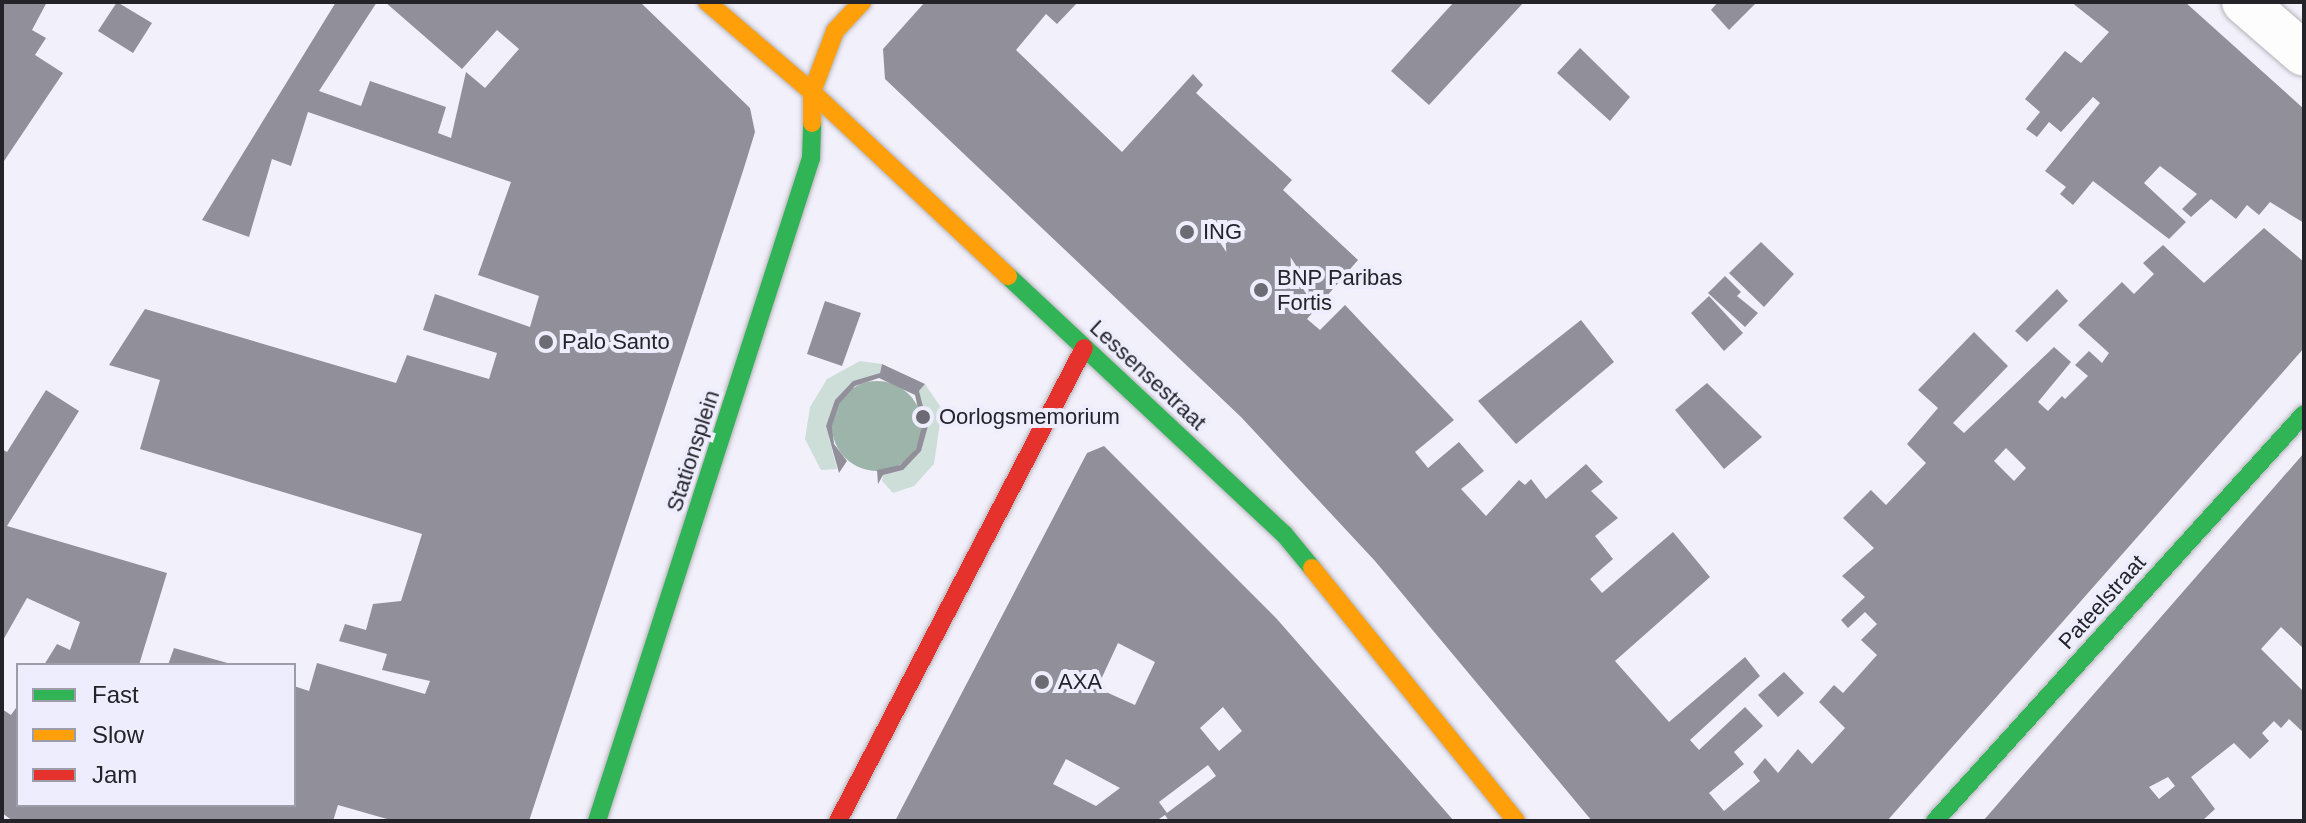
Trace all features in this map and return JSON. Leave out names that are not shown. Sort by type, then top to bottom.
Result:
[{"type":"street","name":"Lessensestraat","points":[[707,2],[812,92],[1284,534],[1516,821]]},
{"type":"street","name":"Stationsplein","points":[[597,821],[811,158],[812,92],[835,31],[862,2]]},
{"type":"street","points":[[2244,2],[2304,54]]},
{"type":"street","points":[[838,821],[1084,348]]},
{"type":"street","name":"Pateelstraat","points":[[1935,821],[2304,414]]},
{"type":"shaded area","points":[[860,361],[882,364],[880,373],[853,381],[826,426],[837,469],[821,470],[805,439],[810,407],[827,379]]},
{"type":"shaded area","points":[[877,381],[894,384],[909,394],[919,409],[922,426],[919,443],[909,458],[894,468],[877,471],[860,468],[845,458],[835,443],[832,426],[835,409],[845,394],[860,384]]},
{"type":"shaded area","points":[[925,384],[942,409],[934,464],[914,486],[893,493],[882,481],[883,475],[903,470],[919,391]]},
{"type":"building","points":[[2,2],[47,2],[32,30],[46,38],[35,55],[63,73],[2,164]]},
{"type":"building","points":[[117,2],[152,23],[133,53],[98,31]]},
{"type":"building","points":[[336,2],[377,2],[319,91],[361,106],[370,81],[446,107],[438,133],[451,138],[466,72],[485,88],[519,49],[497,30],[462,69],[385,2],[640,2],[750,108],[755,132],[743,171],[529,821],[394,821],[338,805],[333,821],[13,821],[2,813],[2,709],[11,715],[16,708],[16,807],[296,807],[296,687],[309,691],[317,663],[425,694],[430,681],[382,670],[387,654],[339,641],[345,624],[366,630],[373,604],[401,601],[422,534],[140,449],[160,380],[109,365],[145,309],[396,383],[407,355],[489,379],[497,353],[423,330],[435,294],[530,327],[539,296],[478,275],[511,182],[308,112],[291,166],[272,159],[249,237],[202,220]]},
{"type":"building","points":[[925,2],[1078,2],[1057,24],[1046,14],[1016,50],[1122,152],[1193,74],[1203,85],[1196,93],[1292,180],[1283,190],[1358,260],[1307,319],[1320,330],[1345,305],[1454,420],[1415,452],[1428,468],[1459,442],[1484,471],[1461,489],[1486,516],[1519,480],[1525,485],[1531,479],[1546,499],[1586,464],[1603,482],[1591,491],[1618,518],[1595,536],[1613,559],[1590,579],[1602,593],[1673,532],[1710,577],[1615,661],[1669,722],[1745,657],[1760,676],[1690,740],[1699,750],[1745,707],[1763,726],[1734,752],[1744,764],[1709,793],[1724,811],[1760,781],[1753,772],[1765,758],[1778,773],[1798,749],[1812,764],[1845,728],[1819,702],[1834,685],[1843,693],[1877,655],[1861,640],[1877,624],[1865,612],[1848,628],[1841,620],[1865,597],[1842,576],[1874,548],[1843,518],[1871,490],[1886,505],[1926,463],[1907,444],[1938,408],[1918,390],[1974,332],[2008,366],[1953,423],[1964,433],[2054,347],[2071,362],[2038,402],[2048,411],[2062,396],[2065,399],[2088,376],[2075,365],[2089,351],[2102,363],[2109,353],[2078,325],[2122,282],[2134,294],[2154,274],[2143,263],[2163,245],[2204,283],[2264,228],[2304,262],[2304,348],[1887,821],[1592,821],[1375,561],[1241,417],[885,79],[883,49]],"holes":[[[2006,448],[2026,468],[2014,481],[1994,461]]]},
{"type":"building","points":[[1454,2],[1524,2],[1429,105],[1391,71]]},
{"type":"building","points":[[1718,2],[1757,2],[1729,30],[1711,10]]},
{"type":"building","points":[[2071,2],[2185,2],[2304,109],[2304,223],[2270,202],[2259,215],[2247,205],[2236,219],[2211,199],[2191,217],[2182,209],[2197,194],[2160,166],[2144,183],[2186,222],[2169,239],[2093,181],[2073,205],[2060,194],[2066,187],[2045,171],[2100,103],[2093,97],[2061,132],[2049,122],[2037,137],[2026,129],[2040,112],[2025,99],[2065,51],[2081,63],[2109,32]]},
{"type":"building","points":[[1580,48],[1630,97],[1610,121],[1557,73]]},
{"type":"building","points":[[1761,242],[1794,274],[1764,307],[1729,273]]},
{"type":"building","points":[[1725,276],[1741,292],[1737,296],[1758,313],[1745,327],[1708,293]]},
{"type":"building","points":[[2057,289],[2068,301],[2027,342],[2015,331]]},
{"type":"building","points":[[1709,296],[1743,333],[1724,351],[1691,313]]},
{"type":"building","points":[[825,301],[861,313],[842,366],[807,354]]},
{"type":"building","points":[[1581,320],[1614,362],[1516,444],[1478,401]]},
{"type":"building","name":"Oorlogsmemorium","points":[[882,364],[925,384],[919,391],[928,426],[921,451],[903,470],[883,475],[878,484],[877,470],[900,465],[916,449],[922,426],[915,395],[879,378],[855,386],[839,404],[832,426],[834,444],[847,461],[839,473],[826,426],[835,400],[853,381],[880,373]]},
{"type":"building","points":[[1707,383],[1762,437],[1724,469],[1675,410]]},
{"type":"building","points":[[46,390],[79,411],[7,526],[167,573],[140,663],[45,663],[57,644],[70,650],[80,622],[27,598],[2,642],[2,449],[7,452]]},
{"type":"building","points":[[1104,446],[1276,618],[1454,821],[1169,821],[1165,815],[1156,821],[895,821],[1087,453]],"holes":[[[1118,643],[1155,662],[1135,705],[1097,688]],[[1223,707],[1242,731],[1219,751],[1200,728]],[[1066,759],[1120,788],[1096,806],[1053,784]],[[1208,765],[1216,776],[1167,813],[1159,802]]]},
{"type":"building","points":[[2304,453],[2304,649],[2281,627],[2261,649],[2304,692],[2304,733],[2289,719],[2281,728],[2274,721],[2262,733],[2269,741],[2250,759],[2234,743],[2191,777],[2215,809],[2202,821],[1983,821]],"holes":[[[2168,777],[2175,786],[2159,799],[2149,787]]]},
{"type":"building","points":[[174,648],[227,663],[169,663]]},
{"type":"building","points":[[1784,672],[1804,693],[1778,717],[1758,695]]},
{"type":"traffic: fast","points":[[597,821],[811,158],[812,123]]},
{"type":"traffic: fast","points":[[1008,276],[1284,534],[1312,568]]},
{"type":"traffic: fast","points":[[1935,821],[2304,414]]},
{"type":"traffic: slow","points":[[707,2],[812,92],[1008,276]]},
{"type":"traffic: slow","points":[[812,123],[812,92],[835,31],[862,2]]},
{"type":"traffic: slow","points":[[1312,568],[1516,821]]},
{"type":"traffic: jam","points":[[838,821],[1084,348]]},
{"type":"place","name":"ING","points":[[1187,232]]},
{"type":"place","name":"BNP Paribas Fortis","points":[[1261,290]]},
{"type":"place","name":"Palo Santo","points":[[546,342]]},
{"type":"place","name":"Oorlogsmemorium","points":[[923,417]]},
{"type":"place","name":"AXA","points":[[1042,682]]}]
